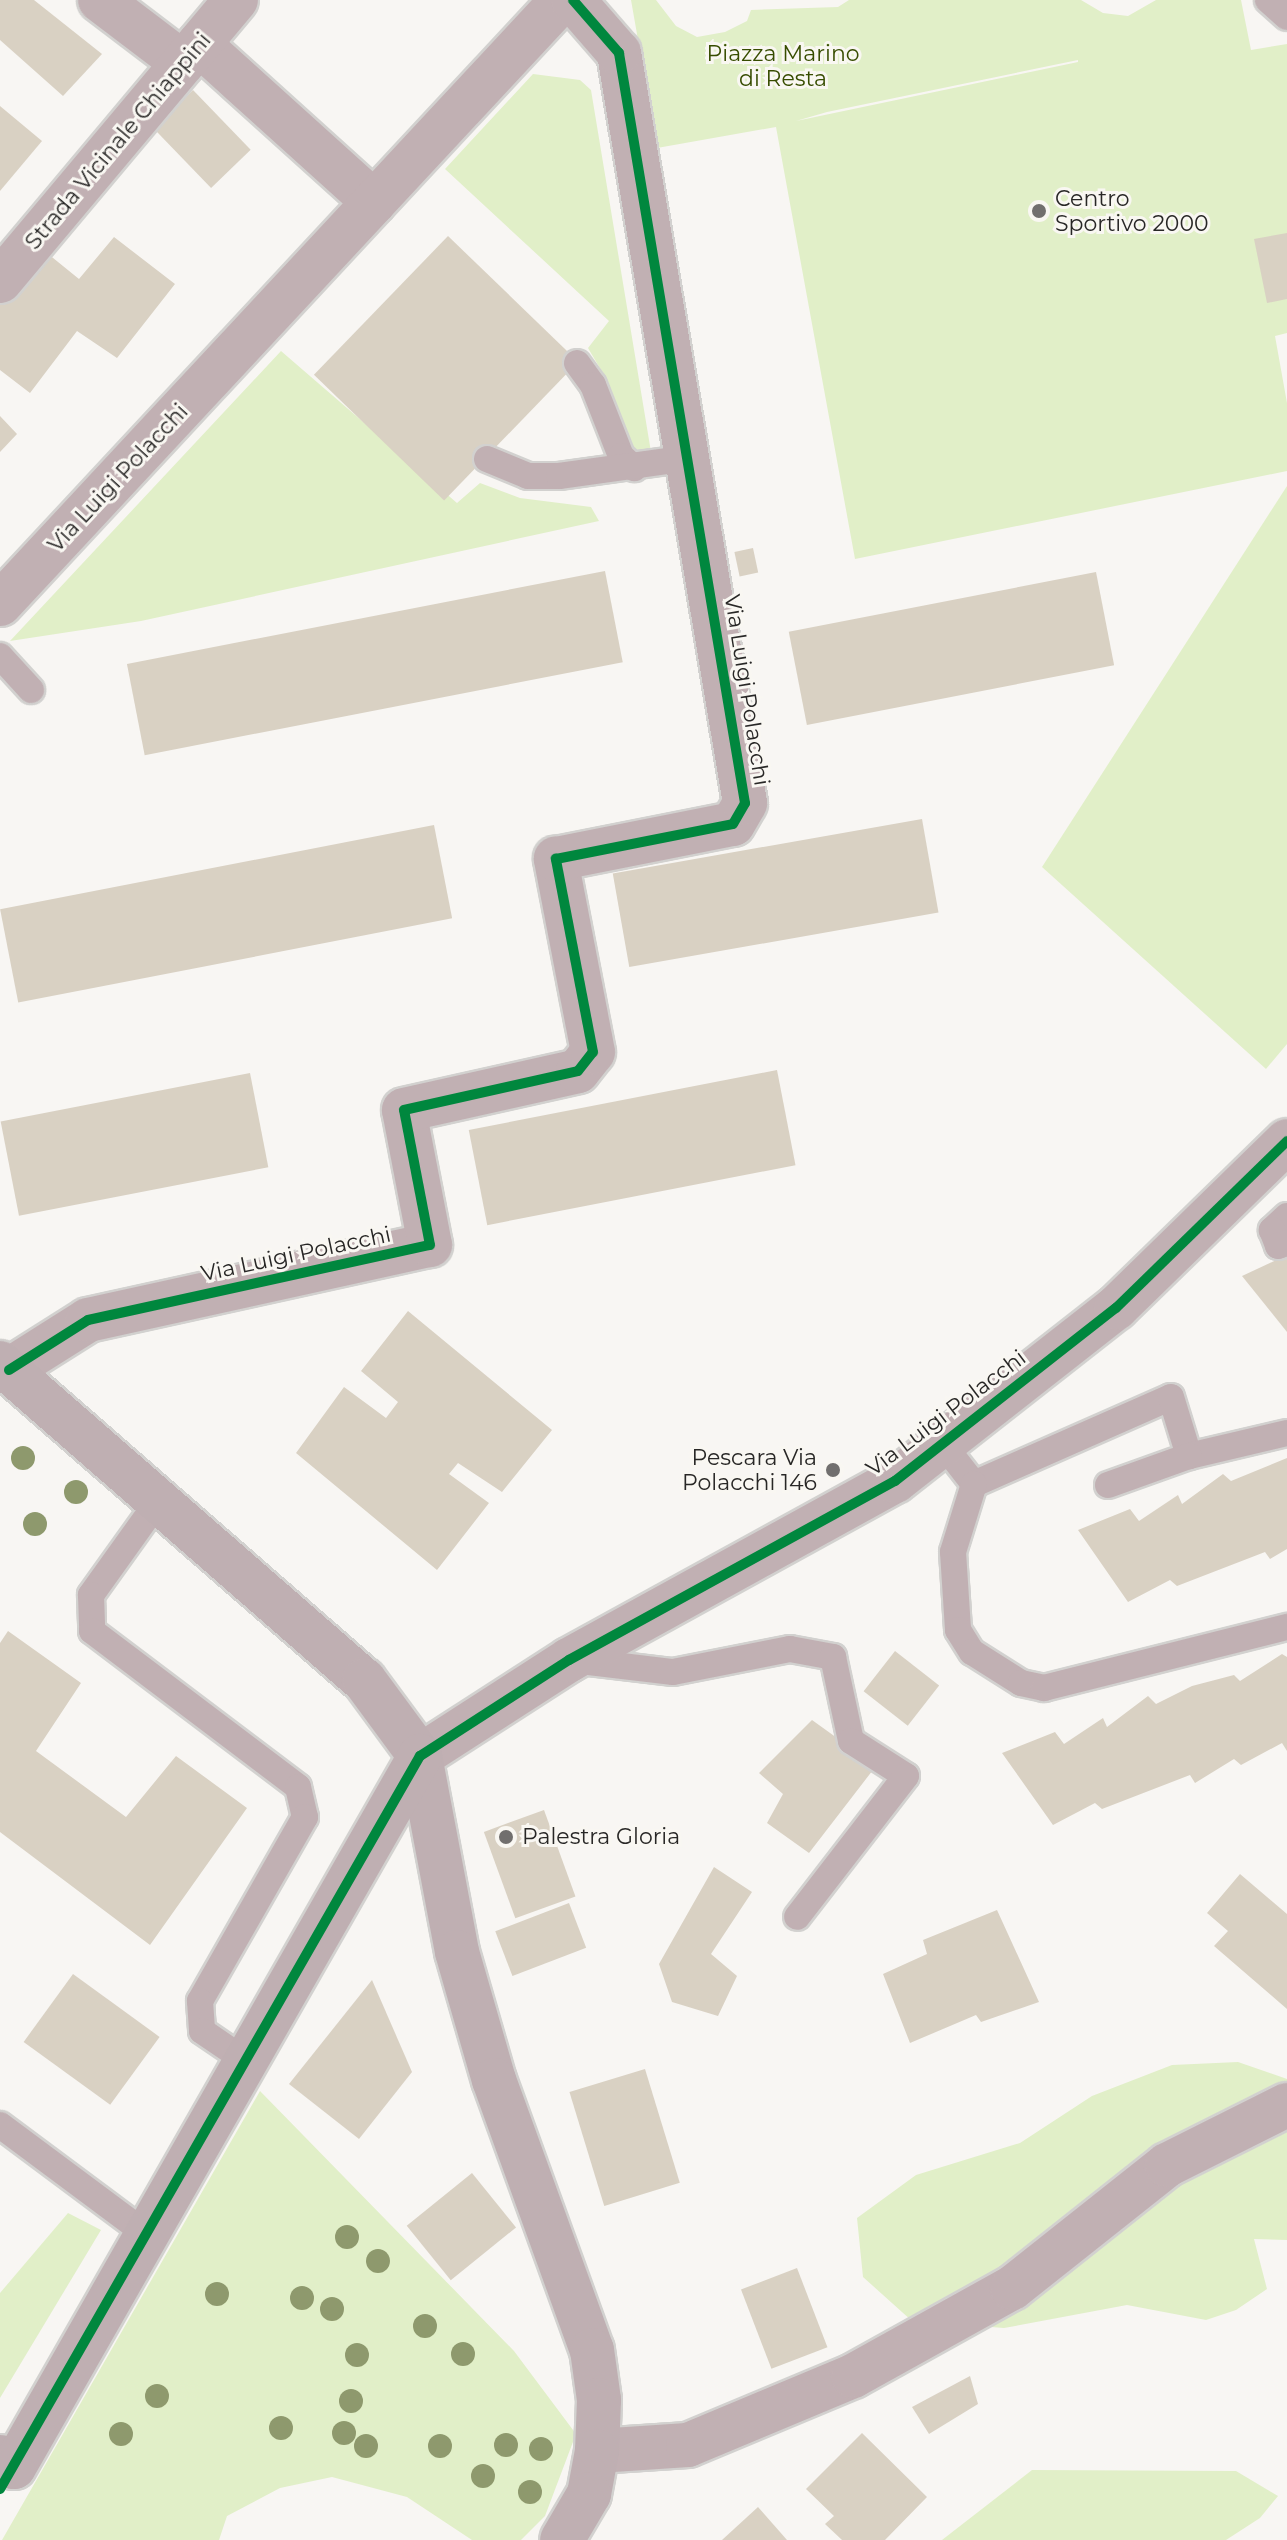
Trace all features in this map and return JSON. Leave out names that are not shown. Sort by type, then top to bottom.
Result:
[{"type":"street","points":[[100,0],[191,54],[374,202]]},
{"type":"street","name":"Strada Vicinale Chiappini","points":[[0,281],[236,0]]},
{"type":"street","name":"Via Luigi Polacchi","points":[[0,604],[562,0]]},
{"type":"street","name":"Via Luigi Polacchi","points":[[4,1366],[88,1320],[430,1245],[404,1110],[578,1071],[593,1052],[556,859],[733,824],[745,803],[619,53],[573,0]]},
{"type":"street","name":"Via Luigi Polacchi","points":[[420,1756],[569,1660],[895,1481],[1116,1308],[1287,1141]]},
{"type":"street","points":[[4,1366],[364,1680],[420,1756],[457,1952],[494,2080],[592,2350],[599,2400],[597,2451],[589,2494],[562,2540]]},
{"type":"street","points":[[5,2471],[146,2234],[420,1756]]},
{"type":"street","points":[[597,2451],[688,2445],[853,2376],[1012,2288],[1167,2165],[1287,2105]]},
{"type":"lane","points":[[1268,0],[1287,17]]},
{"type":"lane","points":[[577,363],[593,385],[621,456],[634,468]]},
{"type":"lane","points":[[487,459],[528,476],[634,468],[688,458]]},
{"type":"lane","points":[[0,656],[31,690]]},
{"type":"lane","points":[[1287,1216],[1272,1230],[1278,1246],[1287,1243]]},
{"type":"lane","points":[[1189,1456],[1171,1397],[974,1484],[953,1552],[958,1630],[972,1652],[1021,1683],[1044,1688],[1287,1627]]},
{"type":"lane","points":[[1108,1485],[1189,1456],[1287,1433]]},
{"type":"lane","name":"Via Luigi Polacchi","points":[[942,1443],[974,1484]]},
{"type":"lane","points":[[159,1500],[91,1595],[92,1631],[298,1787],[305,1817],[200,2001],[202,2031],[246,2061]]},
{"type":"lane","points":[[569,1660],[673,1672],[790,1649],[833,1657],[851,1741],[906,1776],[797,1917]]},
{"type":"lane","points":[[0,2125],[146,2234]]},
{"type":"green space","name":"Centro Sportivo 2000","points":[[631,0],[656,0],[676,26],[697,37],[725,32],[747,21],[751,10],[838,7],[849,0],[1081,0],[1103,13],[1128,16],[1156,0],[1241,0],[1251,50],[1287,44],[1287,333],[1275,336],[1287,403],[1287,471],[855,559],[776,127],[657,148]],"holes":[[[1078,62],[796,121],[827,112]]]},
{"type":"green space","points":[[533,74],[580,80],[591,90],[651,452],[631,456],[621,444],[608,382],[588,348],[609,321],[445,169]]},
{"type":"green space","points":[[281,351],[457,503],[480,483],[520,498],[591,507],[599,521],[141,621],[10,641]]},
{"type":"green space","points":[[1287,486],[1287,1044],[1266,1069],[1042,867]]},
{"type":"green space","points":[[1238,2062],[1287,2079],[1287,2240],[1254,2239],[1267,2289],[1236,2310],[1206,2320],[1127,2305],[1004,2328],[912,2321],[863,2277],[857,2218],[916,2175],[1020,2143],[1092,2096],[1172,2065]]},
{"type":"green space","points":[[260,2091],[514,2351],[576,2434],[545,2516],[521,2540],[472,2540],[407,2497],[332,2477],[280,2488],[227,2516],[219,2540],[2,2540]]},
{"type":"green space","points":[[68,2213],[101,2230],[0,2398],[0,2293]]},
{"type":"green space","points":[[1032,2470],[1236,2471],[1278,2496],[1260,2518],[1226,2540],[942,2540]]},
{"type":"building","points":[[0,0],[34,0],[102,54],[63,96],[0,40]]},
{"type":"building","points":[[193,90],[251,150],[211,188],[153,128]]},
{"type":"building","points":[[0,106],[42,141],[0,191]]},
{"type":"building","points":[[1287,233],[1287,299],[1267,303],[1254,239]]},
{"type":"building","points":[[448,236],[578,362],[444,501],[314,375]]},
{"type":"building","points":[[114,237],[175,284],[117,358],[77,331],[30,393],[0,370],[0,296],[42,249],[79,279]]},
{"type":"building","points":[[0,416],[17,434],[0,452]]},
{"type":"building","points":[[753,548],[758,572],[740,576],[734,552]]},
{"type":"building","points":[[605,571],[623,662],[145,755],[127,664]]},
{"type":"building","points":[[1096,572],[1114,665],[807,725],[789,632]]},
{"type":"building","points":[[922,819],[938,913],[629,967],[613,874]]},
{"type":"building","points":[[434,825],[452,918],[18,1003],[0,909]]},
{"type":"building","points":[[777,1070],[796,1165],[487,1225],[469,1130]]},
{"type":"building","points":[[250,1073],[268,1167],[19,1216],[1,1121]]},
{"type":"building","points":[[1287,1255],[1287,1332],[1242,1276]]},
{"type":"building","points":[[408,1311],[552,1430],[502,1492],[458,1463],[449,1474],[489,1503],[437,1570],[296,1453],[344,1387],[386,1418],[398,1402],[361,1371]]},
{"type":"building","points":[[1287,1458],[1287,1549],[1270,1559],[1265,1552],[1177,1586],[1170,1580],[1128,1602],[1078,1530],[1130,1509],[1139,1521],[1178,1495],[1182,1504],[1223,1474],[1231,1481]]},
{"type":"building","points":[[8,1631],[81,1683],[36,1751],[126,1817],[176,1756],[247,1808],[150,1945],[0,1832],[0,1643]]},
{"type":"building","points":[[895,1651],[939,1685],[908,1726],[864,1691]]},
{"type":"building","points":[[1282,1654],[1287,1657],[1287,1751],[1282,1743],[1241,1765],[1234,1759],[1195,1783],[1190,1775],[1102,1809],[1095,1803],[1053,1825],[1002,1753],[1055,1732],[1064,1744],[1103,1718],[1107,1727],[1148,1696],[1156,1704],[1192,1686],[1234,1675],[1240,1681]]},
{"type":"building","points":[[812,1720],[876,1766],[809,1853],[767,1823],[783,1794],[759,1773]]},
{"type":"building","points":[[544,1810],[575,1896],[515,1918],[484,1832]]},
{"type":"building","points":[[714,1867],[752,1892],[711,1954],[737,1976],[718,2016],[672,2002],[659,1964]]},
{"type":"building","points":[[1240,1874],[1287,1914],[1287,2009],[1214,1946],[1228,1931],[1207,1913]]},
{"type":"building","points":[[569,1903],[586,1948],[512,1976],[495,1931]]},
{"type":"building","points":[[997,1910],[1039,2002],[981,2022],[976,2015],[910,2043],[883,1974],[927,1954],[923,1940]]},
{"type":"building","points":[[73,1974],[160,2037],[110,2105],[24,2042]]},
{"type":"building","points":[[372,1980],[412,2072],[359,2139],[289,2084]]},
{"type":"building","points":[[645,2069],[680,2183],[604,2206],[569,2092]]},
{"type":"building","points":[[472,2173],[516,2227],[451,2280],[407,2226]]},
{"type":"building","points":[[797,2268],[827,2347],[771,2369],[741,2290]]},
{"type":"building","points":[[970,2376],[978,2404],[929,2434],[912,2407]]},
{"type":"building","points":[[862,2433],[927,2497],[885,2540],[842,2540],[825,2524],[834,2516],[806,2489]]},
{"type":"building","points":[[758,2507],[787,2540],[722,2540]]},
{"type":"cycle path","points":[[9,1370],[88,1320],[430,1245],[404,1110],[578,1071],[593,1052],[556,859],[733,824],[745,803],[619,53],[573,0]]},
{"type":"cycle path","points":[[0,2489],[420,1756],[569,1660],[895,1481],[1116,1308],[1287,1141]]},
{"type":"place","name":"Centro Sportivo 2000","points":[[1039,211]]},
{"type":"place","name":"Pescara Via Polacchi 146","points":[[833,1470]]},
{"type":"place","name":"Palestra Gloria","points":[[506,1837]]},
{"type":"park label","name":"Piazza Marino di Resta","points":[[783,66]]}]
